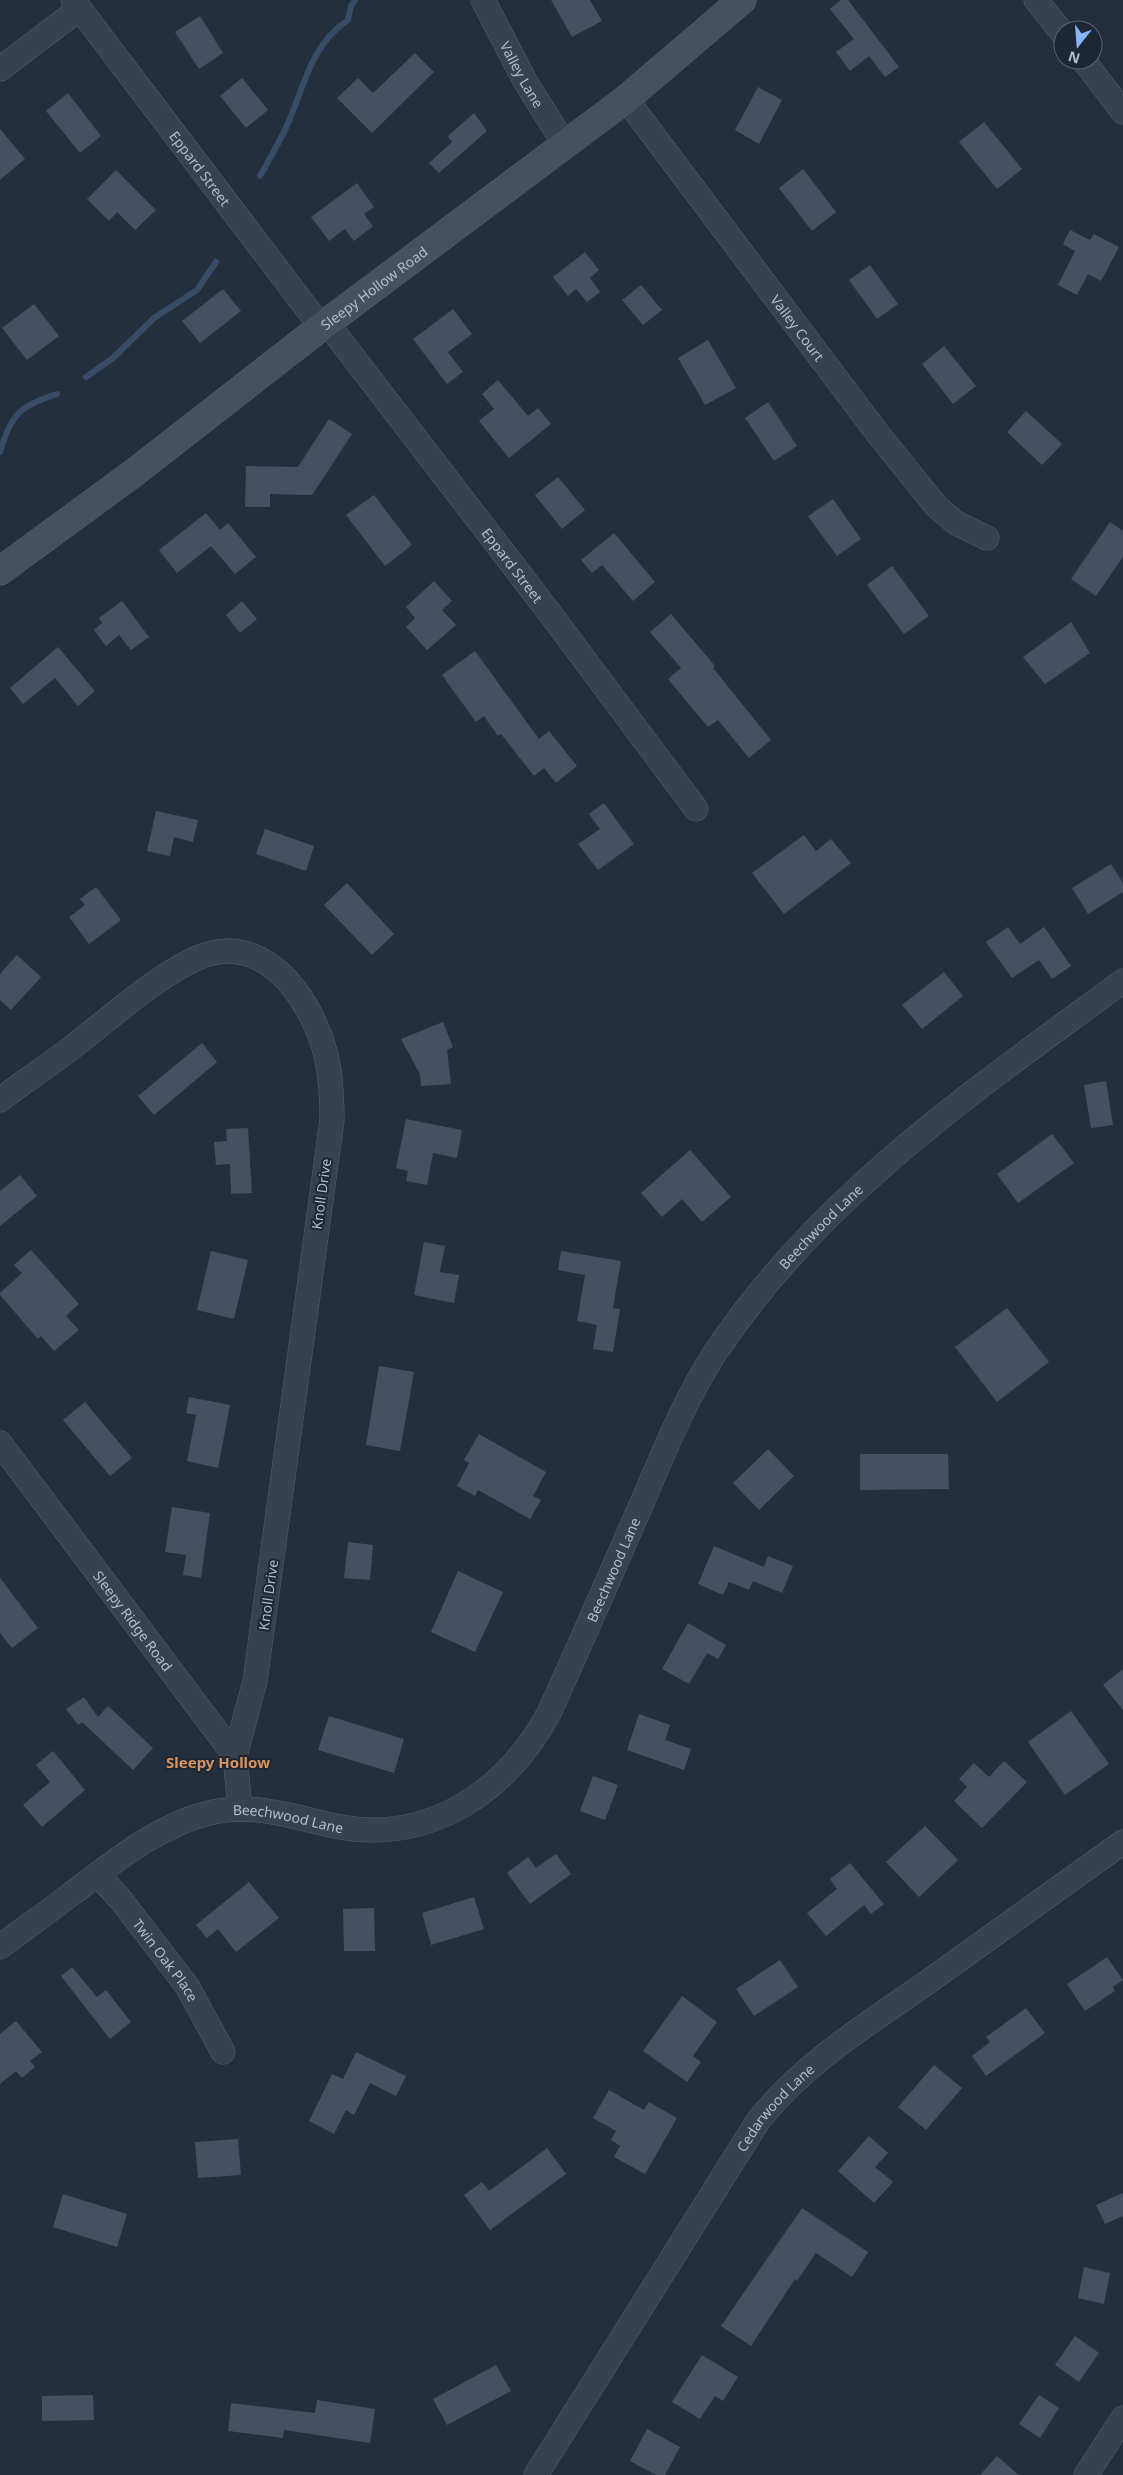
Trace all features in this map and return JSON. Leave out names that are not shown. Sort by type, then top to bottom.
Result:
[{"type":"main road","name":"Sleepy Hollow Road","points":[[0,571],[134,472],[324,325],[626,99],[742,0]]},
{"type":"street","name":"Valley Lane","points":[[483,0],[525,81],[565,145]]},
{"type":"street","points":[[1036,0],[1053,21]]},
{"type":"street","name":"Eppard Street","points":[[0,69],[76,4],[549,612],[696,809]]},
{"type":"street","points":[[1091,70],[1123,112]]},
{"type":"street","name":"Valley Court","points":[[626,99],[860,411],[937,507],[956,523],[987,538]]},
{"type":"street","name":"Knoll Drive","points":[[0,1100],[158,982],[190,961],[211,953],[228,951],[243,953],[270,964],[286,977],[316,1023],[332,1082],[332,1120],[256,1681],[235,1756]]},
{"type":"street","name":"Beechwood Lane","points":[[0,1946],[98,1874],[155,1835],[182,1821],[210,1813],[240,1809],[267,1810],[337,1826],[378,1829],[404,1827],[429,1822],[455,1810],[488,1789],[515,1764],[534,1741],[549,1713],[661,1456],[694,1388],[715,1354],[758,1293],[824,1219],[873,1174],[1032,1049],[1123,981]]},
{"type":"street","name":"Sleepy Ridge Road","points":[[0,1443],[235,1756]]},
{"type":"street","points":[[235,1756],[240,1809]]},
{"type":"street","name":"Cedarwood Lane","points":[[536,2475],[758,2121],[770,2105],[816,2062],[866,2024],[1123,1842]]},
{"type":"street","name":"Twin Oak Place","points":[[98,1874],[121,1900],[187,1986],[224,2052]]},
{"type":"street","points":[[1086,2475],[1123,2418]]},
{"type":"building","points":[[551,0],[590,0],[602,21],[572,37]]},
{"type":"building","points":[[841,0],[848,0],[899,67],[885,77],[869,56],[850,71],[836,52],[854,39],[830,9]]},
{"type":"building","points":[[200,16],[223,53],[199,69],[175,32]]},
{"type":"building","points":[[415,53],[434,72],[372,133],[337,98],[358,78],[373,93]]},
{"type":"building","points":[[242,78],[268,110],[246,128],[220,96]]},
{"type":"building","points":[[758,87],[782,100],[759,144],[735,130]]},
{"type":"building","points":[[68,93],[101,136],[80,153],[46,111]]},
{"type":"building","points":[[474,113],[487,131],[439,173],[429,163],[452,142],[448,136]]},
{"type":"building","points":[[984,122],[1022,169],[997,189],[959,142]]},
{"type":"building","points":[[0,129],[25,159],[0,180]]},
{"type":"building","points":[[803,169],[836,212],[812,231],[779,188]]},
{"type":"building","points":[[116,170],[156,210],[135,230],[117,212],[109,221],[87,199]]},
{"type":"building","points":[[357,183],[374,207],[364,214],[373,226],[354,241],[345,229],[329,241],[311,217]]},
{"type":"building","points":[[1070,230],[1090,240],[1094,234],[1119,247],[1101,281],[1088,274],[1077,295],[1058,285],[1075,251],[1063,244]]},
{"type":"building","points":[[585,252],[599,270],[590,278],[600,292],[587,302],[576,289],[568,296],[553,277]]},
{"type":"building","points":[[870,265],[898,304],[877,319],[849,280]]},
{"type":"building","points":[[641,285],[662,310],[643,325],[622,300]]},
{"type":"building","points":[[223,289],[241,311],[200,343],[182,321]]},
{"type":"building","points":[[34,304],[59,336],[27,360],[2,328]]},
{"type":"building","points":[[453,309],[472,334],[448,352],[463,372],[447,384],[413,339]]},
{"type":"building","points":[[708,340],[736,388],[705,405],[678,358]]},
{"type":"building","points":[[944,346],[976,386],[953,404],[922,364]]},
{"type":"building","points":[[498,380],[528,416],[538,408],[551,424],[509,458],[479,421],[494,409],[482,394]]},
{"type":"building","points":[[768,402],[797,446],[774,461],[745,418]]},
{"type":"building","points":[[1026,411],[1062,444],[1042,465],[1007,432]]},
{"type":"building","points":[[329,419],[352,434],[312,495],[270,494],[270,507],[245,507],[246,466],[298,467]]},
{"type":"building","points":[[558,477],[585,510],[562,529],[535,495]]},
{"type":"building","points":[[374,495],[412,545],[385,566],[346,515]]},
{"type":"building","points":[[833,499],[861,539],[837,556],[808,516]]},
{"type":"building","points":[[206,513],[220,530],[228,523],[256,557],[235,574],[211,546],[177,573],[159,550]]},
{"type":"building","points":[[1110,522],[1123,531],[1123,557],[1096,596],[1071,579]]},
{"type":"building","points":[[614,533],[655,582],[633,601],[602,565],[592,573],[581,560]]},
{"type":"building","points":[[892,566],[929,616],[904,634],[867,585]]},
{"type":"building","points":[[434,581],[452,601],[442,610],[456,625],[427,650],[406,627],[415,618],[406,607]]},
{"type":"building","points":[[122,601],[149,637],[131,650],[119,635],[106,646],[94,630],[102,623],[99,618]]},
{"type":"building","points":[[242,601],[257,619],[240,633],[226,615]]},
{"type":"building","points":[[671,614],[715,666],[713,668],[771,740],[749,758],[718,720],[708,727],[668,679],[681,668],[650,632]]},
{"type":"building","points":[[1071,622],[1090,653],[1045,684],[1023,657]]},
{"type":"building","points":[[58,647],[95,691],[78,706],[55,678],[23,704],[10,688]]},
{"type":"building","points":[[475,651],[539,739],[549,731],[577,766],[556,783],[544,768],[534,776],[501,734],[498,736],[484,716],[476,722],[442,675]]},
{"type":"building","points":[[604,803],[634,844],[598,870],[578,844],[600,829],[589,814]]},
{"type":"building","points":[[156,811],[198,820],[193,842],[174,837],[170,856],[147,851]]},
{"type":"building","points":[[265,829],[314,846],[306,871],[256,854]]},
{"type":"building","points":[[804,835],[816,851],[831,839],[851,863],[784,914],[752,873]]},
{"type":"building","points":[[1111,864],[1123,883],[1123,892],[1088,914],[1072,888]]},
{"type":"building","points":[[347,883],[394,934],[372,955],[324,905]]},
{"type":"building","points":[[96,887],[121,920],[89,944],[69,917],[85,905],[80,899]]},
{"type":"building","points":[[1008,927],[1020,944],[1044,927],[1071,966],[1052,979],[1039,960],[1012,978],[986,942]]},
{"type":"building","points":[[17,955],[41,977],[11,1010],[0,1000],[0,974]]},
{"type":"building","points":[[944,972],[963,996],[922,1029],[902,1005]]},
{"type":"building","points":[[443,1022],[453,1047],[447,1050],[451,1084],[421,1086],[420,1074],[401,1039]]},
{"type":"building","points":[[202,1043],[217,1062],[154,1115],[138,1096]]},
{"type":"building","points":[[1106,1081],[1113,1125],[1091,1128],[1084,1085]]},
{"type":"building","points":[[406,1119],[462,1130],[457,1158],[433,1153],[427,1185],[406,1181],[408,1171],[396,1168]]},
{"type":"building","points":[[248,1128],[252,1193],[231,1194],[230,1164],[216,1165],[214,1142],[227,1141],[226,1129]]},
{"type":"building","points":[[1052,1134],[1074,1163],[1018,1203],[997,1174]]},
{"type":"building","points":[[690,1150],[731,1197],[702,1222],[682,1199],[662,1217],[641,1193]]},
{"type":"building","points":[[20,1175],[37,1196],[0,1226],[0,1191]]},
{"type":"building","points":[[424,1242],[445,1246],[440,1272],[459,1275],[454,1303],[414,1295]]},
{"type":"building","points":[[31,1250],[79,1304],[66,1316],[79,1330],[54,1351],[41,1336],[38,1339],[0,1295],[22,1273],[14,1265]]},
{"type":"building","points":[[211,1251],[248,1260],[234,1319],[197,1310]]},
{"type":"building","points":[[561,1251],[621,1261],[613,1308],[620,1309],[613,1352],[593,1349],[597,1325],[577,1321],[585,1275],[558,1270]]},
{"type":"building","points":[[1007,1308],[1049,1362],[997,1402],[955,1347]]},
{"type":"building","points":[[379,1366],[414,1372],[400,1451],[366,1445]]},
{"type":"building","points":[[189,1397],[230,1405],[218,1468],[187,1461],[196,1415],[186,1413]]},
{"type":"building","points":[[85,1402],[132,1458],[110,1476],[63,1420]]},
{"type":"building","points":[[479,1434],[546,1472],[533,1496],[541,1500],[530,1519],[478,1490],[475,1496],[457,1486],[469,1463],[464,1460]]},
{"type":"building","points":[[768,1449],[794,1476],[759,1510],[733,1483]]},
{"type":"building","points":[[860,1454],[948,1454],[949,1489],[860,1490]]},
{"type":"building","points":[[172,1507],[210,1513],[201,1578],[183,1575],[186,1555],[165,1552]]},
{"type":"building","points":[[348,1542],[373,1545],[370,1580],[344,1578]]},
{"type":"building","points":[[714,1546],[764,1567],[768,1556],[793,1566],[782,1593],[753,1581],[749,1590],[729,1582],[723,1595],[698,1584]]},
{"type":"building","points":[[458,1571],[503,1592],[475,1652],[431,1632]]},
{"type":"building","points":[[0,1578],[38,1628],[12,1648],[0,1633]]},
{"type":"building","points":[[688,1623],[726,1645],[718,1659],[707,1653],[689,1684],[662,1669]]},
{"type":"building","points":[[1123,1669],[1123,1710],[1103,1685]]},
{"type":"building","points":[[84,1697],[98,1717],[108,1706],[153,1748],[133,1770],[82,1722],[78,1725],[66,1709]]},
{"type":"building","points":[[1071,1711],[1109,1764],[1065,1795],[1028,1742]]},
{"type":"building","points":[[639,1714],[670,1725],[665,1740],[691,1749],[684,1770],[627,1750]]},
{"type":"building","points":[[329,1716],[404,1739],[394,1773],[318,1750]]},
{"type":"building","points":[[53,1751],[85,1790],[42,1827],[23,1805],[50,1782],[36,1765]]},
{"type":"building","points":[[1004,1761],[1027,1782],[982,1828],[954,1801],[967,1787],[959,1779],[974,1763],[989,1777]]},
{"type":"building","points":[[593,1776],[618,1785],[605,1820],[580,1811]]},
{"type":"building","points":[[925,1826],[958,1860],[919,1897],[886,1862]]},
{"type":"building","points":[[556,1854],[571,1874],[530,1904],[507,1873],[528,1857],[536,1868]]},
{"type":"building","points":[[850,1863],[884,1904],[871,1914],[864,1905],[826,1936],[807,1913],[837,1889],[830,1879]]},
{"type":"building","points":[[249,1882],[279,1918],[236,1952],[218,1929],[207,1938],[196,1925]]},
{"type":"building","points":[[474,1897],[484,1929],[431,1945],[422,1913]]},
{"type":"building","points":[[374,1908],[375,1951],[344,1951],[343,1909]]},
{"type":"building","points":[[1107,1957],[1123,1980],[1113,1987],[1115,1991],[1085,2011],[1067,1984]]},
{"type":"building","points":[[780,1960],[798,1987],[754,2016],[736,1989]]},
{"type":"building","points":[[72,1967],[97,1997],[106,1990],[131,2022],[110,2039],[61,1976]]},
{"type":"building","points":[[682,1996],[717,2022],[693,2056],[701,2062],[687,2082],[643,2051]]},
{"type":"building","points":[[1026,2008],[1045,2033],[986,2076],[972,2056],[990,2042],[986,2037]]},
{"type":"building","points":[[16,2021],[42,2052],[30,2061],[35,2067],[22,2078],[16,2071],[0,2084],[0,2034]]},
{"type":"building","points":[[356,2052],[406,2076],[396,2096],[370,2083],[354,2115],[346,2110],[334,2134],[309,2121],[332,2074],[343,2079]]},
{"type":"building","points":[[934,2065],[962,2088],[926,2130],[898,2107]]},
{"type":"building","points":[[609,2090],[644,2110],[649,2102],[677,2118],[645,2174],[614,2157],[620,2146],[611,2140],[616,2131],[593,2118]]},
{"type":"building","points":[[869,2136],[888,2153],[875,2167],[893,2182],[874,2203],[838,2171]]},
{"type":"building","points":[[238,2139],[241,2175],[198,2178],[195,2142]]},
{"type":"building","points":[[547,2148],[566,2174],[490,2230],[464,2195],[482,2182],[489,2191]]},
{"type":"building","points":[[1123,2193],[1123,2216],[1105,2224],[1096,2205]]},
{"type":"building","points":[[63,2194],[127,2214],[117,2247],[53,2227]]},
{"type":"building","points":[[802,2208],[868,2252],[852,2277],[816,2253],[797,2281],[795,2279],[751,2346],[721,2326]]},
{"type":"building","points":[[1084,2267],[1110,2273],[1104,2304],[1078,2298]]},
{"type":"building","points":[[1075,2336],[1099,2353],[1079,2382],[1055,2365]]},
{"type":"building","points":[[702,2355],[738,2377],[723,2401],[715,2396],[700,2419],[672,2402]]},
{"type":"building","points":[[496,2365],[511,2391],[447,2425],[433,2399]]},
{"type":"building","points":[[93,2395],[94,2420],[42,2421],[42,2396]]},
{"type":"building","points":[[1039,2395],[1059,2408],[1040,2438],[1019,2424]]},
{"type":"building","points":[[317,2400],[375,2409],[370,2443],[284,2430],[283,2438],[228,2431],[231,2403],[315,2413]]},
{"type":"building","points":[[647,2429],[680,2447],[665,2475],[656,2475],[630,2461]]},
{"type":"building","points":[[997,2456],[1019,2475],[980,2475]]},
{"type":"waterway","points":[[260,176],[286,128],[305,79],[318,52],[336,30],[348,20],[351,6],[355,0]]},
{"type":"waterway","points":[[86,377],[113,358],[154,318],[197,290],[216,262]]},
{"type":"waterway","points":[[0,452],[8,429],[19,413],[34,403],[57,394]]},
{"type":"district","name":"Sleepy Hollow","points":[[218,1762]]}]
